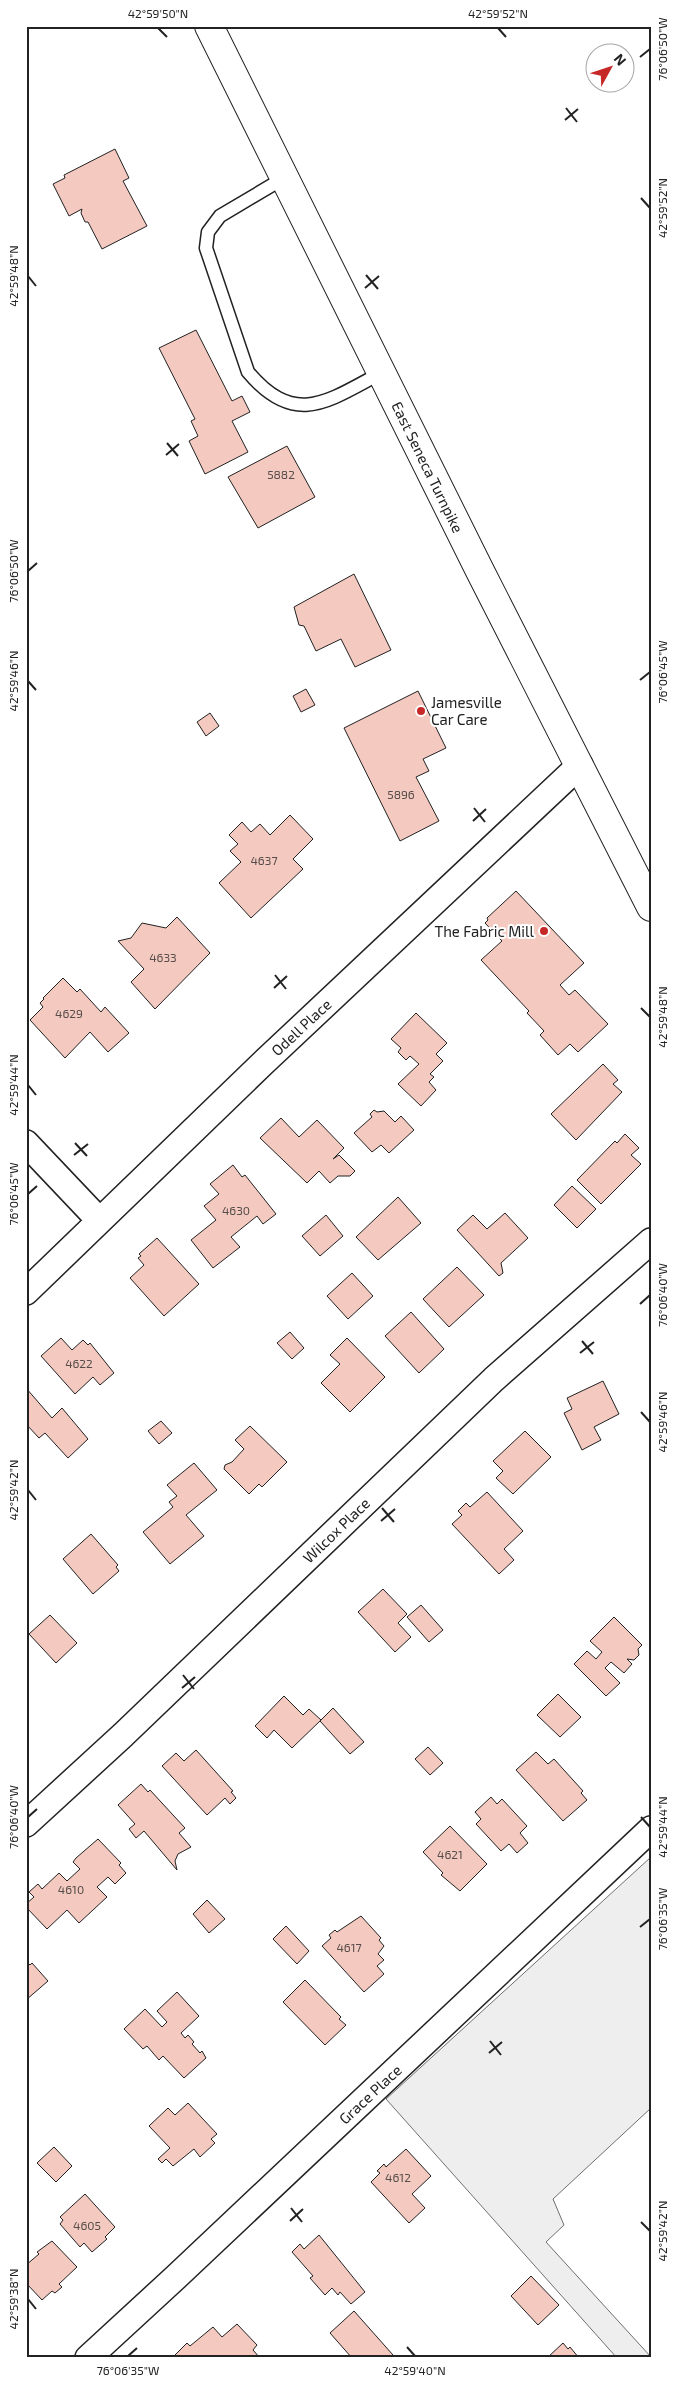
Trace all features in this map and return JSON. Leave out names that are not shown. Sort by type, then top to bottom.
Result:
[{"type":"main road","name":"East Seneca Turnpike","points":[[208,26],[651,907]]},
{"type":"street","name":"Odell Place","points":[[26,1292],[580,765]]},
{"type":"street","points":[[26,1143],[100,1220]]},
{"type":"street","name":"Wilcox Place","points":[[26,1824],[123,1735],[494,1379],[651,1241]]},
{"type":"street","name":"Grace Place","points":[[88,2358],[651,1828]]},
{"type":"lane","points":[[284,178],[220,216],[208,232],[206,248],[248,372],[262,389],[281,400],[300,406],[318,404],[381,373]]},
{"type":"shaded area","points":[[651,1857],[651,2108],[553,2199],[564,2225],[546,2242],[651,2357],[617,2358],[386,2099]]},
{"type":"building","points":[[115,149],[129,178],[123,181],[147,226],[102,249],[88,222],[85,222],[81,213],[82,209],[69,216],[53,184],[65,178],[64,175]]},
{"type":"building","points":[[196,330],[232,401],[242,396],[250,412],[232,421],[248,452],[205,474],[189,441],[198,436],[191,421],[195,419],[159,348]]},
{"type":"building","points":[[287,446],[315,497],[258,528],[228,477]]},
{"type":"building","points":[[354,574],[391,650],[355,667],[341,639],[316,651],[304,626],[299,625],[294,607]]},
{"type":"building","points":[[306,689],[315,705],[301,712],[293,696]]},
{"type":"building","points":[[418,691],[446,748],[423,759],[429,771],[416,777],[439,821],[400,841],[344,728]]},
{"type":"building","points":[[210,713],[219,726],[206,736],[197,722]]},
{"type":"building","points":[[290,815],[313,839],[293,859],[303,869],[251,918],[219,883],[241,862],[230,851],[238,844],[229,835],[242,822],[251,832],[260,824],[270,835]]},
{"type":"building","points":[[516,891],[584,963],[560,985],[569,995],[575,990],[608,1024],[578,1052],[570,1044],[558,1055],[540,1035],[544,1031],[527,1013],[529,1011],[481,960],[502,941],[485,923],[488,920],[487,918]]},
{"type":"building","points":[[177,917],[210,953],[155,1009],[131,982],[144,969],[118,941],[131,938],[142,923],[166,928]]},
{"type":"building","points":[[63,978],[77,992],[80,989],[101,1012],[105,1007],[129,1033],[108,1052],[90,1032],[65,1058],[30,1020],[43,1007],[40,1003],[43,998]]},
{"type":"building","points":[[416,1013],[447,1043],[436,1054],[443,1061],[430,1074],[434,1077],[429,1082],[436,1090],[421,1106],[398,1084],[419,1064],[410,1056],[406,1060],[398,1052],[401,1048],[391,1039]]},
{"type":"building","points":[[603,1064],[618,1080],[613,1084],[622,1092],[576,1140],[551,1114]]},
{"type":"building","points":[[374,1110],[377,1112],[384,1111],[395,1122],[401,1116],[414,1130],[389,1153],[381,1145],[372,1152],[354,1133],[372,1117],[370,1114]]},
{"type":"building","points":[[281,1118],[299,1137],[317,1120],[344,1148],[333,1159],[339,1155],[355,1171],[350,1176],[338,1176],[330,1183],[319,1171],[307,1183],[260,1138]]},
{"type":"building","points":[[625,1134],[639,1148],[631,1155],[641,1164],[601,1204],[577,1180],[615,1141],[617,1143]]},
{"type":"building","points":[[233,1165],[242,1177],[245,1175],[276,1214],[263,1224],[257,1216],[231,1237],[240,1247],[213,1268],[191,1240],[216,1220],[204,1206],[219,1194],[210,1184]]},
{"type":"building","points":[[572,1186],[596,1209],[577,1228],[554,1205]]},
{"type":"building","points":[[398,1197],[421,1223],[378,1260],[356,1237]]},
{"type":"building","points":[[505,1213],[528,1238],[501,1263],[503,1273],[499,1276],[457,1230],[473,1215],[487,1229]]},
{"type":"building","points":[[326,1215],[343,1236],[320,1256],[302,1236]]},
{"type":"building","points":[[157,1238],[199,1284],[164,1316],[130,1278],[144,1265],[138,1258],[141,1256],[139,1254]]},
{"type":"building","points":[[457,1267],[484,1295],[449,1327],[423,1299]]},
{"type":"building","points":[[352,1273],[373,1296],[348,1319],[327,1296]]},
{"type":"building","points":[[411,1312],[444,1349],[419,1373],[385,1336]]},
{"type":"building","points":[[290,1332],[304,1348],[292,1359],[277,1343]]},
{"type":"building","points":[[61,1338],[72,1350],[83,1340],[88,1345],[90,1343],[114,1373],[100,1385],[93,1377],[75,1394],[41,1356]]},
{"type":"building","points":[[347,1338],[385,1377],[350,1412],[321,1383],[340,1364],[330,1355]]},
{"type":"building","points":[[603,1381],[619,1414],[594,1427],[601,1440],[582,1450],[564,1413],[572,1409],[567,1398]]},
{"type":"building","points":[[26,1388],[52,1418],[62,1408],[88,1439],[68,1458],[45,1433],[39,1438],[26,1424]]},
{"type":"building","points":[[161,1421],[172,1433],[159,1444],[148,1431]]},
{"type":"building","points":[[250,1426],[287,1462],[262,1487],[259,1484],[249,1494],[224,1469],[225,1465],[232,1462],[244,1449],[235,1440]]},
{"type":"building","points":[[525,1431],[551,1457],[513,1494],[496,1478],[503,1471],[493,1461]]},
{"type":"building","points":[[194,1463],[217,1490],[186,1515],[204,1536],[170,1564],[143,1532],[173,1507],[169,1502],[177,1496],[167,1485]]},
{"type":"building","points":[[487,1492],[523,1531],[504,1549],[514,1560],[499,1574],[452,1524],[462,1515],[458,1511],[466,1503],[470,1507]]},
{"type":"building","points":[[91,1534],[118,1565],[116,1567],[119,1571],[93,1594],[63,1559]]},
{"type":"building","points":[[383,1589],[407,1614],[398,1623],[411,1637],[395,1652],[358,1612]]},
{"type":"building","points":[[421,1605],[443,1630],[429,1642],[407,1617]]},
{"type":"building","points":[[50,1615],[77,1643],[56,1663],[29,1634]]},
{"type":"building","points":[[614,1617],[642,1645],[638,1649],[639,1655],[634,1660],[627,1659],[632,1664],[624,1673],[611,1662],[605,1668],[620,1683],[606,1696],[574,1664],[587,1651],[596,1659],[602,1652],[590,1641]]},
{"type":"building","points":[[558,1694],[581,1717],[560,1737],[537,1715]]},
{"type":"building","points":[[284,1696],[303,1715],[309,1709],[321,1720],[292,1748],[274,1730],[267,1738],[255,1726]]},
{"type":"building","points":[[333,1708],[364,1742],[350,1754],[320,1721]]},
{"type":"building","points":[[428,1747],[443,1763],[430,1775],[415,1759]]},
{"type":"building","points":[[196,1750],[233,1791],[231,1792],[236,1798],[230,1804],[225,1798],[207,1815],[162,1766],[176,1753],[184,1761]]},
{"type":"building","points":[[536,1752],[548,1764],[554,1759],[583,1791],[581,1793],[587,1800],[563,1821],[516,1770]]},
{"type":"building","points":[[141,1784],[148,1792],[150,1790],[185,1828],[179,1833],[191,1847],[178,1854],[175,1861],[177,1870],[144,1831],[136,1838],[129,1829],[135,1824],[118,1805]]},
{"type":"building","points":[[491,1797],[497,1804],[502,1799],[527,1826],[520,1833],[528,1843],[517,1853],[509,1844],[501,1851],[476,1824],[481,1819],[475,1812]]},
{"type":"building","points":[[450,1826],[487,1864],[460,1891],[441,1875],[443,1873],[423,1852]]},
{"type":"building","points":[[98,1839],[121,1863],[119,1865],[126,1873],[115,1884],[108,1877],[97,1887],[107,1897],[79,1923],[67,1910],[47,1929],[26,1907],[26,1904],[34,1897],[29,1892],[38,1884],[42,1889],[59,1873],[67,1881],[80,1869],[73,1862]]},
{"type":"building","points":[[207,1900],[225,1919],[209,1933],[193,1914]]},
{"type":"building","points":[[361,1916],[381,1938],[379,1940],[384,1946],[378,1954],[384,1960],[377,1966],[384,1974],[364,1992],[322,1946],[331,1938],[329,1935],[335,1930],[337,1932]]},
{"type":"building","points":[[286,1926],[309,1951],[297,1964],[273,1939]]},
{"type":"building","points":[[26,1961],[30,1965],[32,1963],[48,1981],[26,2000]]},
{"type":"building","points":[[305,1980],[341,2017],[339,2019],[346,2025],[325,2045],[283,2002]]},
{"type":"building","points":[[177,1992],[199,2016],[181,2033],[185,2038],[188,2035],[194,2042],[192,2044],[200,2053],[202,2051],[206,2058],[184,2078],[163,2056],[159,2060],[147,2046],[143,2049],[124,2029],[145,2009],[162,2027],[167,2022],[157,2011]]},
{"type":"building","points":[[188,2103],[217,2134],[211,2139],[215,2143],[200,2157],[194,2149],[173,2166],[166,2159],[162,2163],[158,2159],[170,2148],[149,2126],[168,2108],[175,2115]]},
{"type":"building","points":[[54,2147],[72,2166],[56,2182],[37,2163]]},
{"type":"building","points":[[406,2149],[431,2176],[412,2194],[425,2208],[409,2223],[371,2182],[380,2173],[377,2171],[384,2164],[386,2167]]},
{"type":"building","points":[[85,2194],[115,2227],[105,2237],[107,2239],[92,2252],[84,2243],[80,2247],[60,2224],[63,2220],[60,2217]]},
{"type":"building","points":[[319,2235],[365,2292],[351,2304],[340,2292],[338,2295],[332,2288],[325,2295],[310,2278],[313,2276],[292,2252],[300,2244],[304,2249]]},
{"type":"building","points":[[52,2241],[77,2267],[59,2284],[62,2287],[55,2293],[52,2291],[42,2300],[26,2283],[26,2265],[39,2254],[37,2252]]},
{"type":"building","points":[[531,2276],[559,2305],[538,2325],[511,2296]]},
{"type":"building","points":[[354,2311],[393,2355],[390,2358],[352,2358],[330,2333]]},
{"type":"building","points":[[237,2324],[257,2345],[253,2350],[260,2358],[172,2358],[187,2343],[190,2346],[213,2327],[222,2337]]},
{"type":"building","points":[[563,2343],[568,2349],[570,2347],[579,2358],[547,2358]]},
{"type":"place","name":"Jamesville Car Care","points":[[421,711]]},
{"type":"place","name":"The Fabric Mill","points":[[544,931]]}]
